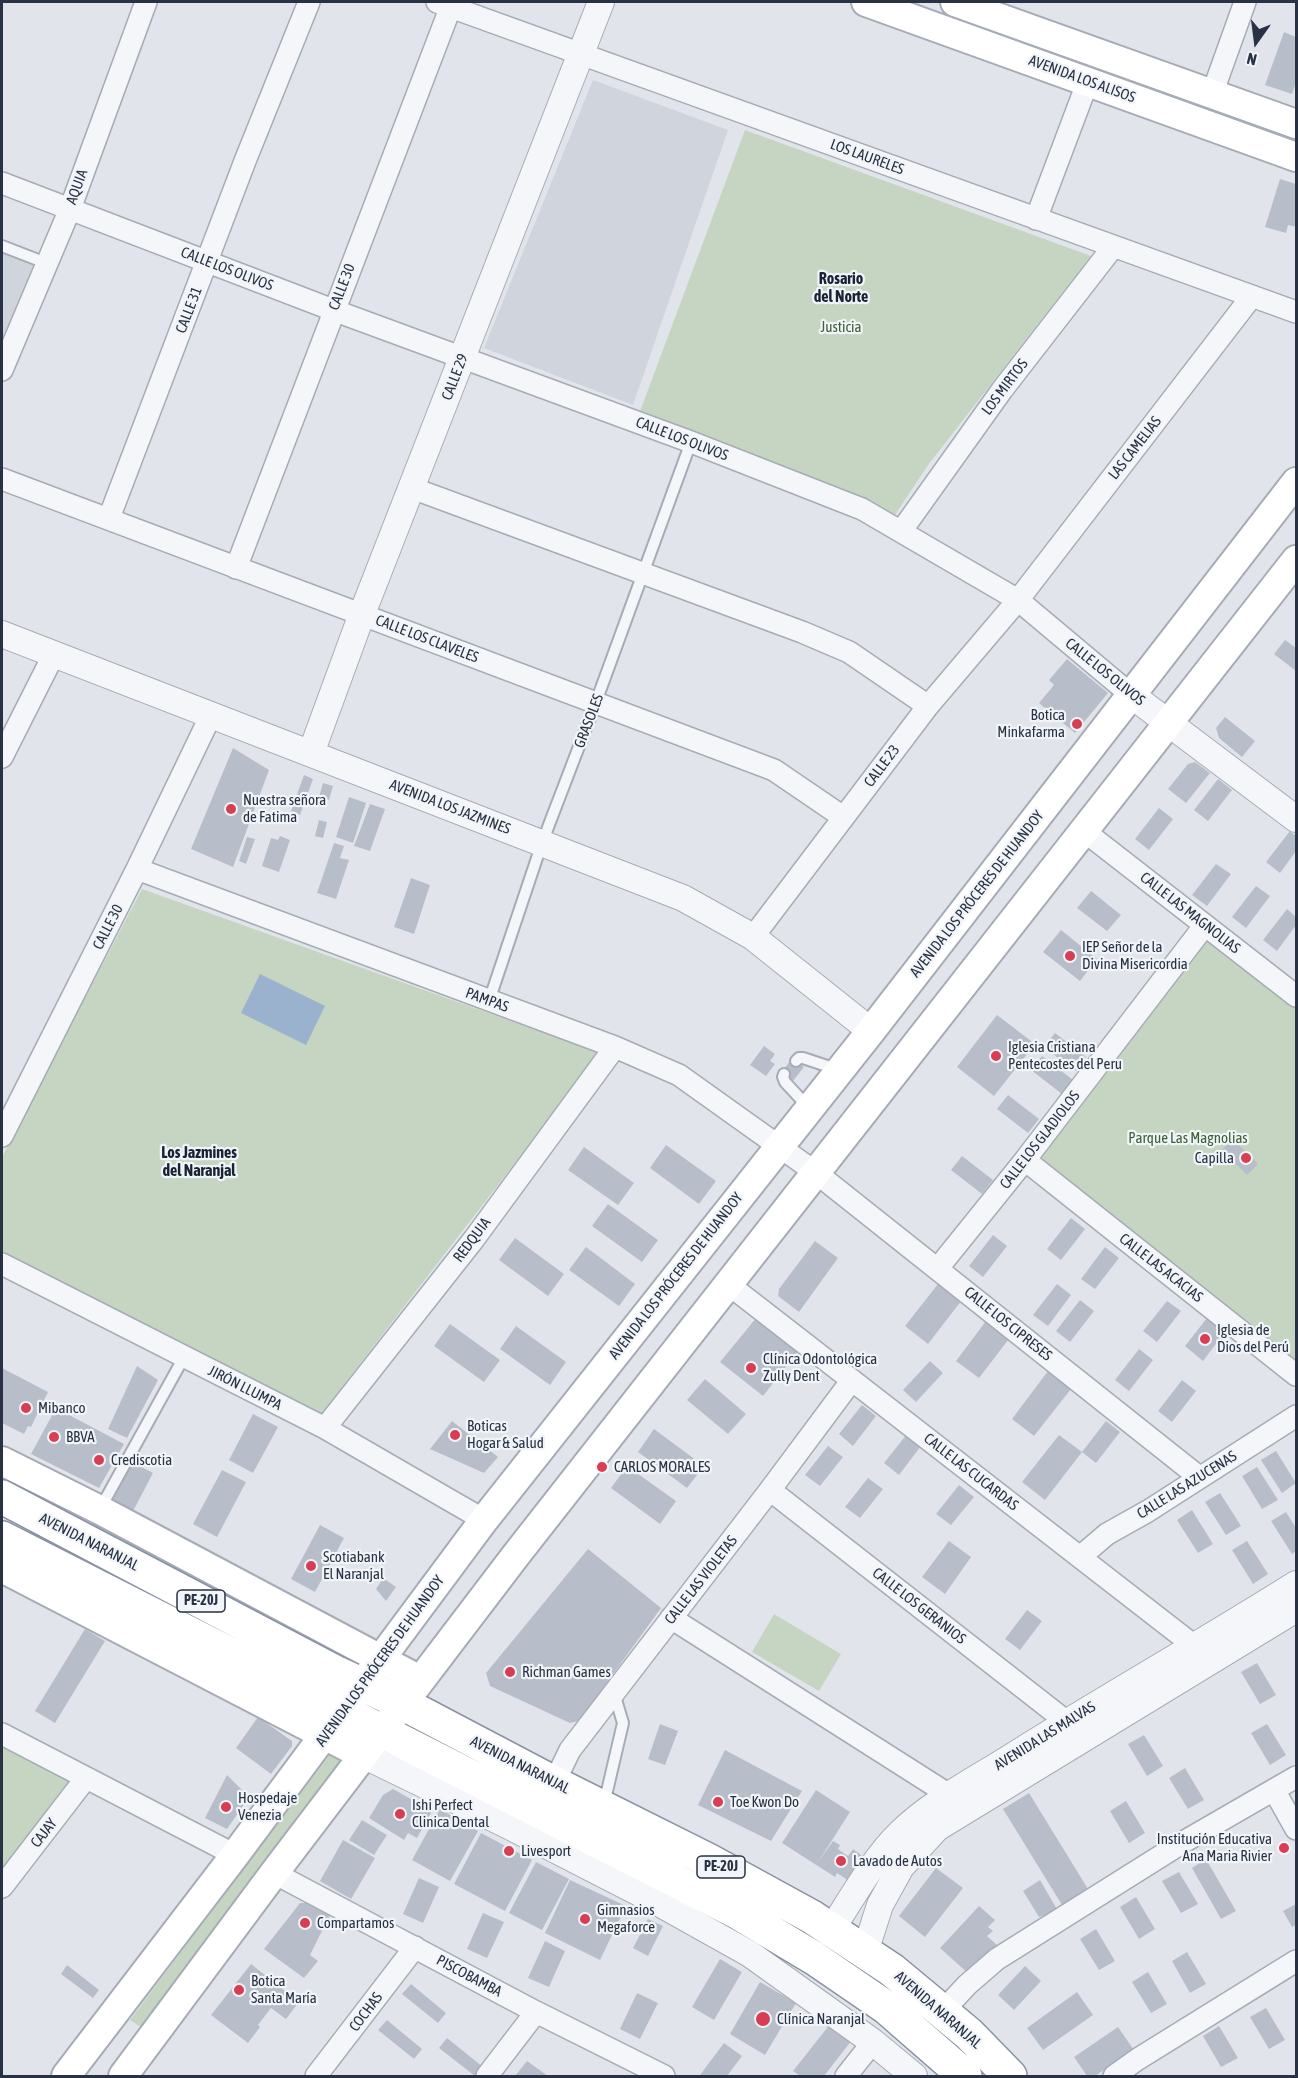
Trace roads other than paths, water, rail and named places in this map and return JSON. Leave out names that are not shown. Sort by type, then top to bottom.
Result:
[{"type":"highway","name":"AVENIDA NARANJAL","points":[[2,1497],[343,1710],[373,1743],[737,1912],[814,1958],[887,2008],[941,2062],[965,2076]]},
{"type":"highway","name":"AVENIDA NARANJAL","points":[[2,1538],[343,1710],[411,1692],[554,1783],[708,1860],[812,1917],[892,1970],[969,2034],[1010,2076]]},
{"type":"main road","name":"AVENIDA LOS ALISOS","points":[[866,2],[991,45],[1296,157]]},
{"type":"main road","name":"AVENIDA LOS ALISOS","points":[[956,2],[1296,124]]},
{"type":"main road","points":[[991,45],[1002,18]]},
{"type":"main road","name":"AVENIDA LOS PRÓCERES DE HUANDOY","points":[[66,2076],[235,1855],[484,1520],[872,1031],[1296,482]]},
{"type":"main road","points":[[123,2076],[411,1692],[815,1172],[1296,560]]},
{"type":"main road","name":"AVENIDA NARANJAL","points":[[2,1461],[100,1510],[381,1659],[411,1692]]},
{"type":"main road","name":"AVENIDA NARANJAL","points":[[2,1568],[343,1710]]},
{"type":"main road","points":[[109,2020],[146,2047]]},
{"type":"street","name":"AQUIA","points":[[2,370],[70,209],[146,2]]},
{"type":"street","name":"CALLE 31","points":[[109,518],[245,161],[309,2]]},
{"type":"street","name":"CALLE 29","points":[[311,753],[362,614],[601,2]]},
{"type":"street","points":[[1212,94],[1245,2]]},
{"type":"street","name":"LOS LAURELES","points":[[444,4],[1296,312]]},
{"type":"street","name":"CALLE 30","points":[[236,568],[444,4]]},
{"type":"street","points":[[1036,219],[1088,81]]},
{"type":"street","name":"CALLE LOS OLIVOS","points":[[2,183],[862,508],[1018,600],[1130,694],[1295,815]]},
{"type":"street","name":"LOS MIRTOS","points":[[902,530],[1002,390],[1113,247]]},
{"type":"street","name":"LAS CAMELIAS","points":[[1018,600],[1252,296]]},
{"type":"street","name":"CALLE LOS CLAVELES","points":[[2,479],[774,770],[843,817]]},
{"type":"street","points":[[412,488],[802,632],[849,652],[928,706]]},
{"type":"street","name":"CALLE 23","points":[[753,937],[928,706],[1018,600]]},
{"type":"street","name":"AVENIDA LOS JAZMINES","points":[[2,634],[682,898],[753,937],[872,1031]]},
{"type":"street","points":[[2,757],[54,654]]},
{"type":"street","name":"CALLE 30","points":[[2,1136],[137,869],[211,715]]},
{"type":"street","name":"CALLE LAS MAGNOLIAS","points":[[1084,831],[1296,996]]},
{"type":"street","name":"PAMPAS","points":[[137,869],[615,1047],[679,1075],[815,1172]]},
{"type":"street","name":"CALLE LOS GLADIOLOS","points":[[938,1268],[1205,925]]},
{"type":"street","name":"REDQUIA","points":[[325,1428],[474,1239],[615,1047]]},
{"type":"street","name":"CALLE LAS ACACIAS","points":[[1024,1160],[1296,1375]]},
{"type":"street","name":"CALLE LOS CIPRESES","points":[[815,1172],[1199,1477]]},
{"type":"street","name":"JIRÓN LLUMPA","points":[[2,1264],[325,1428],[484,1520]]},
{"type":"street","name":"CALLE LAS CUCARDAS","points":[[728,1284],[1204,1654]]},
{"type":"street","name":"CALLE LAS VIOLETAS","points":[[554,1783],[570,1750],[852,1380]]},
{"type":"street","name":"CALLE LAS AZUCENAS","points":[[1080,1557],[1107,1534],[1148,1511],[1296,1416]]},
{"type":"street","name":"CALLE LOS GERANIOS","points":[[770,1490],[1067,1722]]},
{"type":"street","name":"AVENIDA LAS MALVAS","points":[[831,1930],[886,1848],[900,1833],[931,1808],[960,1802],[1204,1654],[1296,1584]]},
{"type":"street","name":"AVENIDA LAS MALVAS","points":[[865,1952],[880,1905],[901,1866],[960,1802],[1067,1722],[1296,1609]]},
{"type":"street","points":[[671,1618],[960,1802]]},
{"type":"street","points":[[2,1734],[235,1855]]},
{"type":"street","name":"AVENIDA NARANJAL","points":[[373,1743],[509,1826],[713,1933],[777,1972],[873,2042],[915,2076]]},
{"type":"street","points":[[942,2012],[967,1985],[997,1959],[1180,1845],[1296,1777]]},
{"type":"street","name":"CAJAY","points":[[2,1887],[86,1778]]},
{"type":"street","points":[[1274,1790],[1296,1829]]},
{"type":"street","name":"PISCOBAMBA","points":[[274,1873],[536,2012],[663,2076]]},
{"type":"street","name":"COCHAS","points":[[316,2076],[415,1947]]},
{"type":"street","points":[[1114,2076],[1296,1961]]},
{"type":"street","points":[[487,2076],[536,2012]]},
{"type":"street","points":[[846,2076],[873,2042]]},
{"type":"lane","points":[[2,246],[46,263]]},
{"type":"lane","name":"GRASOLES","points":[[489,1001],[542,843],[691,442]]},
{"type":"lane","points":[[796,1061],[803,1058],[839,1070]]},
{"type":"lane","points":[[784,1074],[785,1082],[809,1108]]},
{"type":"lane","points":[[100,1510],[184,1357]]},
{"type":"lane","points":[[603,1808],[623,1723],[614,1692]]},
{"type":"water","points":[[260,974],[325,1006],[306,1045],[241,1013]]},
{"type":"place","name":"Botica Minkafarma","points":[[1077,724]]},
{"type":"place","name":"Nuestra señora de Fatima","points":[[231,809]]},
{"type":"place","name":"IEP Señor de la Divina Misericordia","points":[[1070,956]]},
{"type":"place","name":"Iglesia Cristiana Pentecostes del Peru","points":[[996,1056]]},
{"type":"place","name":"Capilla","points":[[1246,1158]]},
{"type":"place","name":"Iglesia de Dios del Perú","points":[[1205,1339]]},
{"type":"place","name":"Clínica Odontológica Zully Dent","points":[[751,1368]]},
{"type":"place","name":"Mibanco","points":[[26,1408]]},
{"type":"place","name":"Boticas Hogar & Salud","points":[[455,1435]]},
{"type":"place","name":"BBVA","points":[[54,1437]]},
{"type":"place","name":"Crediscotia","points":[[99,1460]]},
{"type":"place","name":"CARLOS MORALES","points":[[602,1467]]},
{"type":"place","name":"Scotiabank El Naranjal","points":[[311,1566]]},
{"type":"place","name":"Richman Games","points":[[510,1672]]},
{"type":"place","name":"Toe Kwon Do","points":[[718,1802]]},
{"type":"place","name":"Hospedaje Venezia","points":[[226,1807]]},
{"type":"place","name":"Ishi Perfect Clinica Dental","points":[[400,1814]]},
{"type":"place","name":"Institución Educativa Ana Maria Rivier","points":[[1284,1848]]},
{"type":"place","name":"Livesport","points":[[509,1851]]},
{"type":"place","name":"Lavado de Autos","points":[[841,1861]]},
{"type":"place","name":"Gimnasios Megaforce","points":[[585,1919]]},
{"type":"place","name":"Compartamos","points":[[305,1923]]},
{"type":"place","name":"Botica Santa María","points":[[239,1990]]},
{"type":"place","name":"Clínica Naranjal","points":[[763,2019]]},
{"type":"district","name":"Rosario del Norte","points":[[841,288]]},
{"type":"district","name":"Los Jazmines del Naranjal","points":[[199,1162]]},
{"type":"park label","name":"Justicia","points":[[841,327]]},
{"type":"park label","name":"Parque Las Magnolias","points":[[1188,1138]]}]
